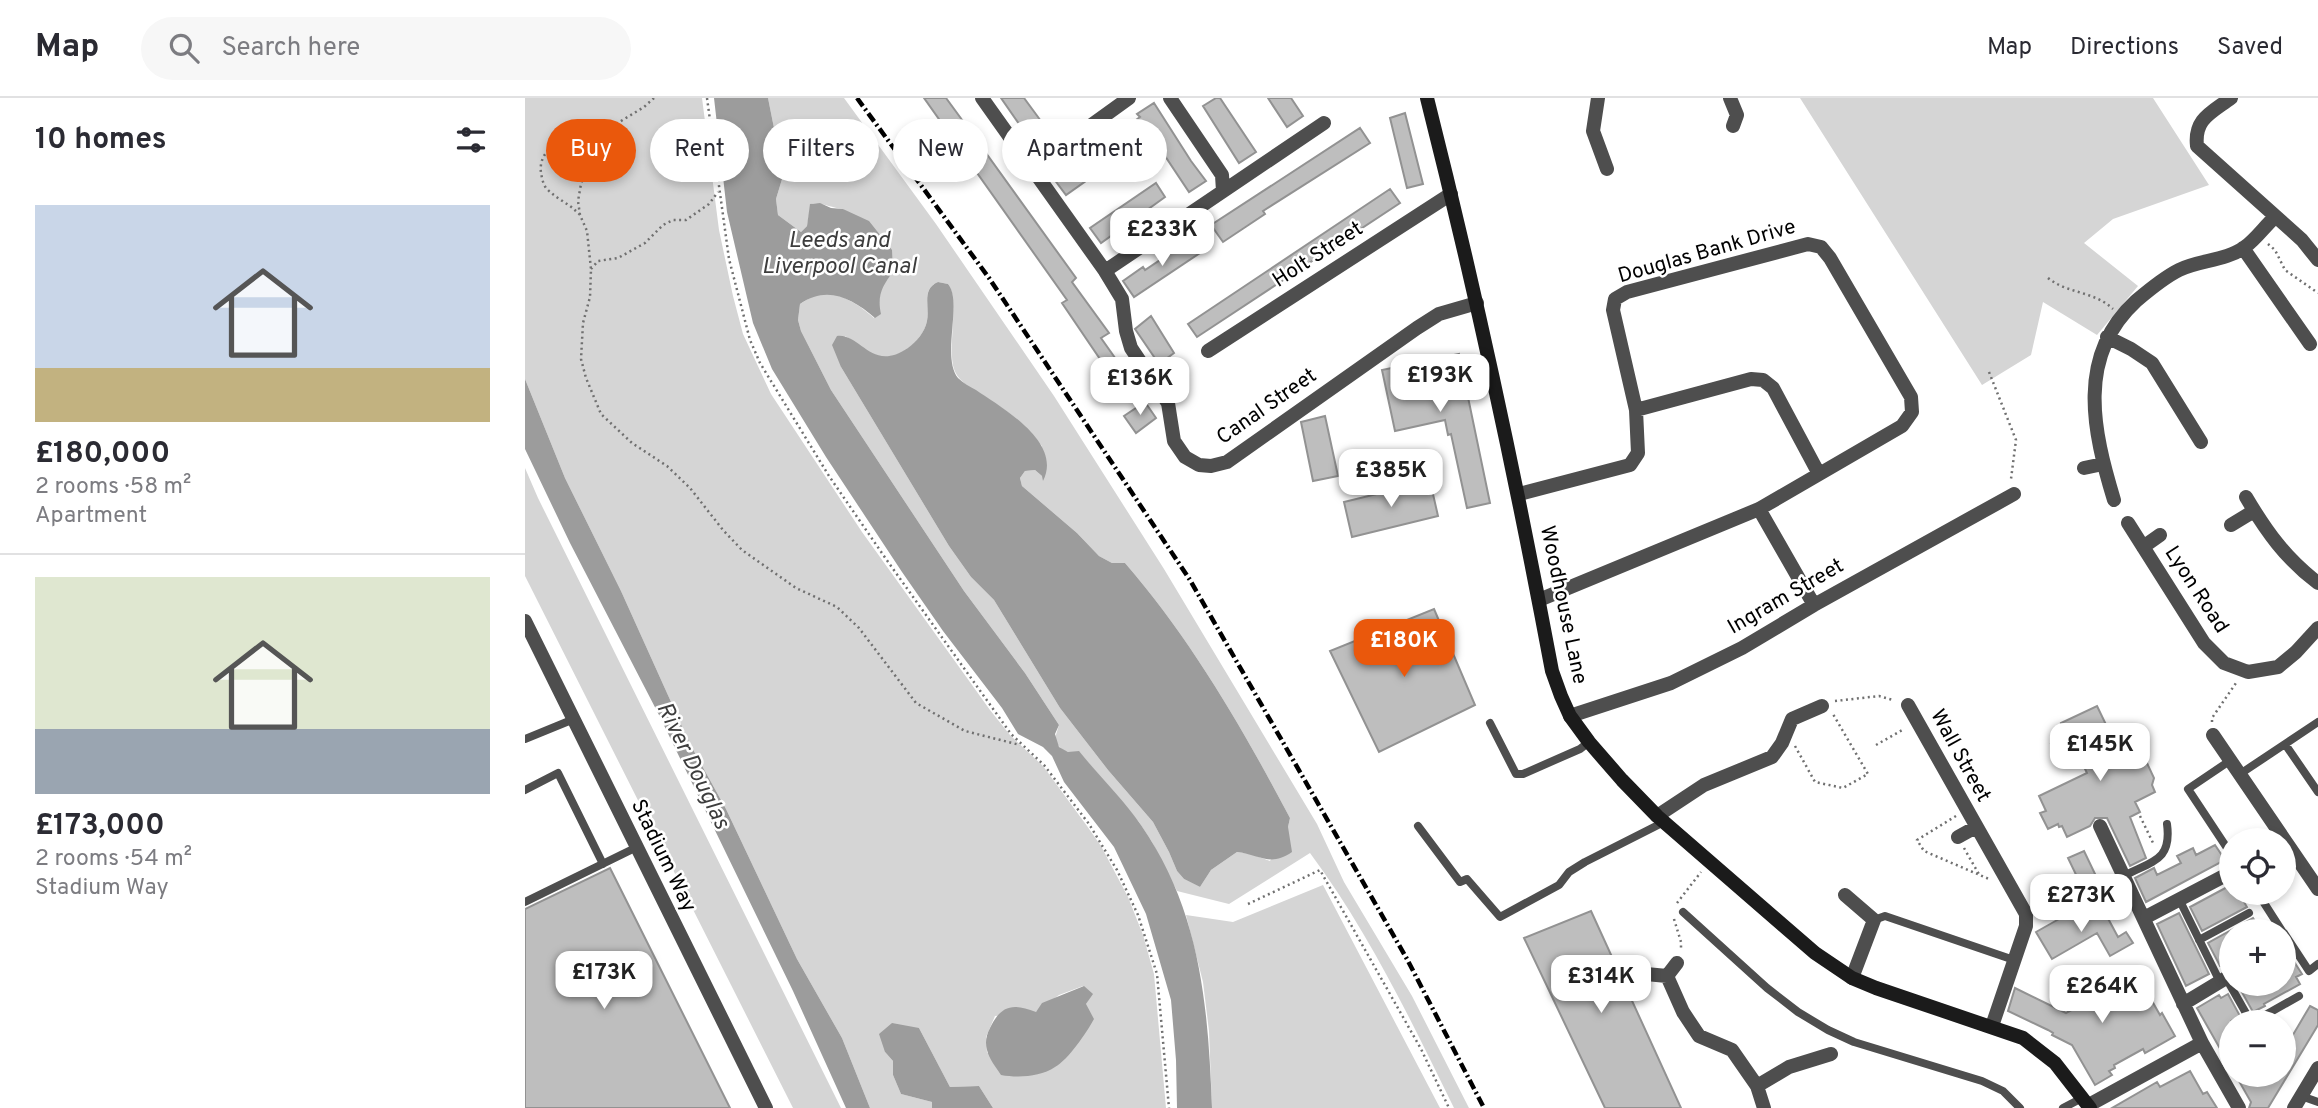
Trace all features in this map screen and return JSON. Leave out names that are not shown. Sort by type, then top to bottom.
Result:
[{"type":"main road","name":"Woodhouse Lane","points":[[1427,98],[1477,303],[1519,494],[1552,670],[1570,716],[1589,742],[1660,819],[1815,953],[1852,978],[1992,1026],[2034,1045],[2065,1074],[2088,1103]]},
{"type":"street","name":"Canal Street","points":[[982,98],[1002,127]]},
{"type":"street","points":[[1100,119],[1129,98]]},
{"type":"street","points":[[1170,98],[1222,175],[1223,191]]},
{"type":"street","points":[[1598,98],[1593,131],[1607,169]]},
{"type":"street","points":[[1730,98],[1739,118]]},
{"type":"street","points":[[2231,98],[2200,121],[2196,133],[2197,146],[2302,240],[2318,260]]},
{"type":"street","points":[[1105,271],[1324,122]]},
{"type":"street","name":"Canal Street","points":[[1041,182],[1122,299],[1131,348],[1168,403],[1174,441],[1185,457],[1199,465],[1212,466],[1227,461],[1439,314],[1477,303]]},
{"type":"street","name":"Holt Street","points":[[1208,351],[1451,194]]},
{"type":"street","points":[[2114,500],[2103,464],[2094,394],[2099,359],[2107,337],[2120,316],[2150,289],[2181,269],[2243,248],[2275,217]]},
{"type":"street","name":"Douglas Bank Drive","points":[[1519,494],[1630,465],[1638,453],[1636,410],[1613,310],[1615,299],[1627,292],[1808,244],[1821,247],[1830,258],[1911,397],[1912,412],[1902,426],[1759,509],[1539,600]]},
{"type":"street","points":[[2243,248],[2310,344]]},
{"type":"street","points":[[2107,337],[2152,363],[2195,421],[2201,442]]},
{"type":"street","points":[[1636,410],[1751,379],[1763,380],[1773,388],[1819,474]]},
{"type":"street","points":[[2084,468],[2103,464]]},
{"type":"street","name":"Ingram Street","points":[[1570,716],[1671,682],[1742,648],[2014,494]]},
{"type":"street","points":[[2246,497],[2268,533],[2287,557],[2318,583]]},
{"type":"street","points":[[1759,509],[1814,605]]},
{"type":"street","points":[[2231,525],[2254,511]]},
{"type":"street","name":"Lyon Road","points":[[2128,523],[2213,655],[2241,671]]},
{"type":"street","name":"Lyon Road","points":[[2143,547],[2160,536]]},
{"type":"street","name":"Stadium Way","points":[[525,621],[766,1108]]},
{"type":"street","points":[[2241,671],[2255,672],[2278,667],[2318,628]]},
{"type":"street","name":"Wall Street","points":[[1908,705],[2026,914],[2026,926],[1992,1026]]},
{"type":"street","points":[[1660,819],[1705,785],[1772,757],[1792,719],[1822,706]]},
{"type":"street","points":[[2213,735],[2318,889]]},
{"type":"street","points":[[2100,826],[2202,1043],[2239,1108]]},
{"type":"street","name":"Wall Street","points":[[1958,837],[1976,827]]},
{"type":"street","points":[[2144,918],[2219,878]]},
{"type":"street","points":[[1845,895],[1874,920],[1852,978]]},
{"type":"street","points":[[1667,976],[1677,963]]},
{"type":"street","points":[[1646,974],[1667,976]]},
{"type":"street","points":[[1667,976],[1682,1012],[1699,1035],[1732,1050],[1757,1086],[1764,1108]]},
{"type":"street","points":[[2183,1003],[2219,982]]},
{"type":"street","points":[[2088,1103],[2202,1043]]},
{"type":"street","points":[[1757,1086],[1789,1067],[1831,1054]]},
{"type":"street","points":[[2297,1102],[2318,1068]]},
{"type":"lane","points":[[525,739],[574,719]]},
{"type":"lane","points":[[2240,774],[2318,722]]},
{"type":"lane","points":[[1490,723],[1516,774],[1523,774],[1546,764],[1580,749],[1589,742]]},
{"type":"lane","points":[[2285,744],[2318,792]]},
{"type":"lane","points":[[2219,837],[2188,789],[2231,760]]},
{"type":"lane","points":[[525,790],[558,774],[603,864]]},
{"type":"lane","points":[[1418,826],[1460,882],[1467,879],[1500,917],[1559,885],[1569,872],[1660,819]]},
{"type":"lane","points":[[2124,876],[2160,857],[2169,843],[2167,824]]},
{"type":"lane","points":[[525,902],[635,848]]},
{"type":"lane","points":[[2179,899],[2200,940],[2219,968]]},
{"type":"lane","points":[[1683,912],[1767,988],[1798,1012],[1854,1042],[1982,1081],[2003,1091],[2020,1108]]},
{"type":"lane","points":[[2200,940],[2249,913]]},
{"type":"lane","points":[[1874,920],[1885,916],[2014,960]]},
{"type":"lane","points":[[2296,952],[2309,971],[2318,964]]},
{"type":"lane","points":[[2274,1010],[2299,996]]},
{"type":"lane","points":[[2297,1102],[2318,1102]]},
{"type":"lane","points":[[2063,1108],[2088,1103]]},
{"type":"path","points":[[624,119],[654,98]]},
{"type":"path","points":[[707,98],[718,191],[732,273],[750,340],[760,363],[829,476],[885,559],[1001,720],[1044,765],[1089,824],[1117,870],[1138,915],[1157,974],[1168,1108]]},
{"type":"path","points":[[546,154],[540,167],[545,187],[580,215]]},
{"type":"path","points":[[583,182],[578,201],[580,215],[587,231],[591,269],[581,359],[594,399],[607,421],[632,443],[667,466],[690,488],[723,530],[743,550],[796,588],[837,607],[859,628],[916,702],[965,731],[1024,746]]},
{"type":"path","points":[[591,269],[598,261],[618,258],[645,243],[663,225],[673,220],[686,220],[709,204],[718,191]]},
{"type":"path","points":[[2257,234],[2275,250],[2285,270],[2318,293]]},
{"type":"path","points":[[2049,278],[2058,286],[2094,295],[2120,316]]},
{"type":"path","points":[[1989,372],[2016,440],[2010,486],[2014,494]]},
{"type":"path","points":[[2213,735],[2212,718],[2238,680],[2241,671]]},
{"type":"path","points":[[1787,731],[1815,782],[1843,788],[1868,774],[1827,704],[1840,699],[1879,696],[1908,705]]},
{"type":"path","points":[[1876,746],[1916,722]]},
{"type":"path","points":[[2140,816],[2160,857]]},
{"type":"path","points":[[1248,904],[1320,870],[1422,1049],[1449,1108]]},
{"type":"shaded area","points":[[525,98],[702,98],[705,119],[650,119],[650,182],[713,182],[719,230],[743,334],[771,394],[862,532],[990,710],[1010,735],[1043,766],[1101,846],[1128,897],[1154,974],[1166,1108],[993,1108],[979,1086],[950,1087],[919,1028],[885,1052],[893,1061],[893,1075],[901,1094],[932,1102],[932,1108],[870,1108],[842,1038],[797,959],[726,809],[690,744],[621,591],[565,478],[525,379]],"holes":[[[1083,986],[1092,994],[1086,1004],[987,1053],[986,1037],[995,1016],[1036,1012],[1059,995]]]},
{"type":"shaded area","points":[[768,98],[844,98],[859,119],[772,119]]},
{"type":"shaded area","points":[[1800,98],[2153,98],[2209,185],[2113,219],[2084,243],[2138,286],[2097,335],[2043,302],[2031,355],[1982,385]]},
{"type":"shaded area","points":[[879,146],[893,165],[893,182],[905,182],[936,224],[1054,396],[1164,569],[1317,824],[1344,882],[1412,996],[1469,1108],[1454,1108],[1370,945],[1310,853],[1229,904],[1177,891],[1139,822],[1079,752],[1067,752],[1058,746],[1055,738],[1059,725],[1025,673],[964,591],[831,390],[801,331],[798,320],[800,304],[822,293],[850,301],[874,318],[882,286],[893,272],[843,209],[811,204],[807,226],[801,232],[778,215],[776,199],[781,182],[879,182]],"holes":[[[938,282],[948,284],[951,291],[952,360],[957,376],[1012,415],[1042,446],[1042,476],[1035,470],[1025,471],[1020,478],[1022,486],[1077,533],[1099,556],[1112,563],[1125,563],[1194,654],[1254,751],[1290,818],[1270,861],[1237,852],[1211,870],[1200,887],[1184,879],[1177,871],[1153,822],[1060,708],[994,600],[971,577],[949,546],[841,367],[845,336],[878,356],[897,355],[911,346],[922,334],[928,315],[928,293],[933,285]]]},
{"type":"shaded area","points":[[525,468],[841,1108],[793,1108],[525,576]]},
{"type":"shaded area","points":[[1323,885],[1440,1108],[1212,1108],[1209,1031],[1203,982],[1186,915],[1233,922]]},
{"type":"water","name":"Leeds and Liverpool Canal","points":[[714,98],[768,98],[772,119],[763,119],[763,182],[781,182],[776,199],[778,215],[801,232],[807,226],[810,204],[820,203],[843,209],[869,221],[892,250],[893,272],[881,292],[881,314],[875,318],[839,296],[820,295],[800,304],[798,320],[801,331],[831,390],[964,591],[1025,673],[1059,725],[1055,734],[1059,747],[1068,752],[1079,751],[1134,815],[1161,858],[1189,926],[1197,961],[1208,1033],[1212,1108],[1177,1108],[1171,1000],[1146,914],[1114,847],[1064,782],[1052,756],[1043,747],[1018,734],[1002,708],[943,631],[826,457],[772,369],[753,323],[727,212],[724,182],[749,182],[749,119],[716,119]]},
{"type":"water","points":[[938,282],[948,284],[952,292],[951,357],[958,378],[1014,416],[1027,428],[1045,453],[1047,467],[1043,481],[1042,476],[1035,470],[1025,471],[1020,478],[1022,486],[1077,533],[1099,556],[1112,563],[1125,563],[1172,622],[1235,718],[1290,818],[1288,827],[1292,852],[1277,859],[1265,859],[1237,852],[1211,870],[1200,887],[1184,879],[1177,871],[1153,822],[1060,708],[994,600],[971,577],[949,546],[841,367],[832,345],[837,336],[853,340],[876,354],[885,356],[895,355],[908,348],[924,329],[928,316],[928,294]]},
{"type":"water","name":"River Douglas","points":[[525,379],[565,478],[621,591],[690,744],[726,809],[797,959],[842,1038],[870,1108],[846,1108],[793,991],[659,715],[570,543],[525,449]]},
{"type":"water","points":[[1084,986],[1093,994],[1086,1004],[1094,1019],[1066,1058],[1036,1075],[1001,1075],[989,1057],[986,1039],[994,1020],[1003,1010],[1021,1007],[1036,1012],[1042,1003]]},
{"type":"water","points":[[892,1023],[919,1028],[950,1087],[979,1086],[993,1108],[932,1108],[932,1102],[901,1094],[893,1075],[893,1061],[885,1052],[879,1034]]},
{"type":"building","points":[[924,98],[946,98],[961,119],[939,119]]},
{"type":"building","points":[[1001,98],[1024,98],[1039,119],[1016,119]]},
{"type":"building","points":[[1220,98],[1256,152],[1239,163],[1203,106]]},
{"type":"building","points":[[1268,98],[1291,98],[1303,116],[1287,127]]},
{"type":"building","points":[[1154,103],[1164,119],[1137,119],[1140,117],[1137,114]]},
{"type":"building","points":[[1405,113],[1423,184],[1407,188],[1390,118]]},
{"type":"building","points":[[1167,123],[1206,181],[1189,192],[1167,159]]},
{"type":"building","points":[[1360,128],[1370,143],[1263,211],[1265,214],[1223,242],[1211,225]]},
{"type":"building","points":[[988,156],[1002,176],[1002,182],[1007,182],[1076,278],[1072,282],[1109,333],[1101,338],[1130,379],[1119,387],[1062,303],[1067,300],[983,182],[988,182]]},
{"type":"building","points":[[1056,182],[1084,182],[1066,195]]},
{"type":"building","points":[[1156,183],[1165,197],[1101,243],[1090,228]]},
{"type":"building","points":[[1390,189],[1400,203],[1197,337],[1188,324]]},
{"type":"building","points":[[1193,238],[1203,251],[1134,297],[1123,281],[1143,267],[1145,270]]},
{"type":"building","points":[[1151,316],[1174,353],[1159,364],[1135,329]]},
{"type":"building","points":[[1459,354],[1490,503],[1467,508],[1451,434],[1448,435],[1445,420],[1395,431],[1382,370]]},
{"type":"building","points":[[1145,402],[1156,418],[1136,433],[1124,416]]},
{"type":"building","points":[[1325,416],[1338,476],[1313,481],[1301,422]]},
{"type":"building","points":[[1430,481],[1438,516],[1352,537],[1344,502]]},
{"type":"building","points":[[1434,609],[1475,705],[1379,752],[1330,651]]},
{"type":"building","points":[[2097,706],[2110,733],[2119,729],[2129,750],[2139,746],[2154,778],[2152,785],[2155,792],[2135,802],[2140,812],[2130,817],[2146,858],[2130,866],[2107,818],[2095,818],[2090,826],[2067,837],[2062,826],[2059,827],[2058,824],[2048,829],[2040,813],[2046,811],[2039,796],[2087,773],[2075,748],[2057,756],[2051,744],[2067,736],[2061,723]]},
{"type":"building","points":[[2215,845],[2219,851],[2219,863],[2146,902],[2135,878],[2154,868],[2157,875],[2181,863],[2177,856],[2193,848],[2196,855]]},
{"type":"building","points":[[2084,851],[2096,876],[2080,883],[2068,858]]},
{"type":"building","points":[[610,868],[730,1108],[525,1108],[525,909]]},
{"type":"building","points":[[2219,891],[2219,905],[2247,907],[2224,919],[2219,919],[2219,922],[2202,931],[2190,907]]},
{"type":"building","points":[[2075,910],[2083,923],[2104,911],[2118,937],[2126,932],[2133,943],[2110,956],[2097,933],[2052,959],[2036,932]]},
{"type":"building","points":[[1591,911],[1681,1108],[1605,1108],[1524,938]]},
{"type":"building","points":[[2179,913],[2209,974],[2186,986],[2157,924]]},
{"type":"building","points":[[2219,937],[2219,964],[2208,943]]},
{"type":"building","points":[[2296,965],[2302,974],[2296,977]]},
{"type":"building","points":[[2128,974],[2131,980],[2138,976],[2175,1036],[2145,1053],[2143,1049],[2114,1065],[2115,1068],[2109,1071],[2112,1075],[2095,1085],[2072,1045],[2008,1011],[2015,988],[2066,1013],[2099,995],[2106,987]]},
{"type":"building","points":[[2219,995],[2221,998],[2229,996],[2237,1010],[2219,1010],[2219,1047],[2197,1008]]},
{"type":"building","points":[[2244,996],[2278,996],[2264,1004],[2265,1006],[2252,1010]]},
{"type":"building","points":[[2310,1006],[2318,1010],[2318,1025],[2296,1062],[2296,1030]]},
{"type":"building","points":[[2190,1071],[2203,1094],[2207,1092],[2217,1108],[2112,1108],[2157,1082],[2160,1087]]},
{"type":"building","points":[[2242,1087],[2281,1087],[2268,1108],[2249,1108],[2251,1102]]},
{"type":"railway","points":[[857,98],[989,278],[1190,580],[1407,959],[1484,1108]]}]
